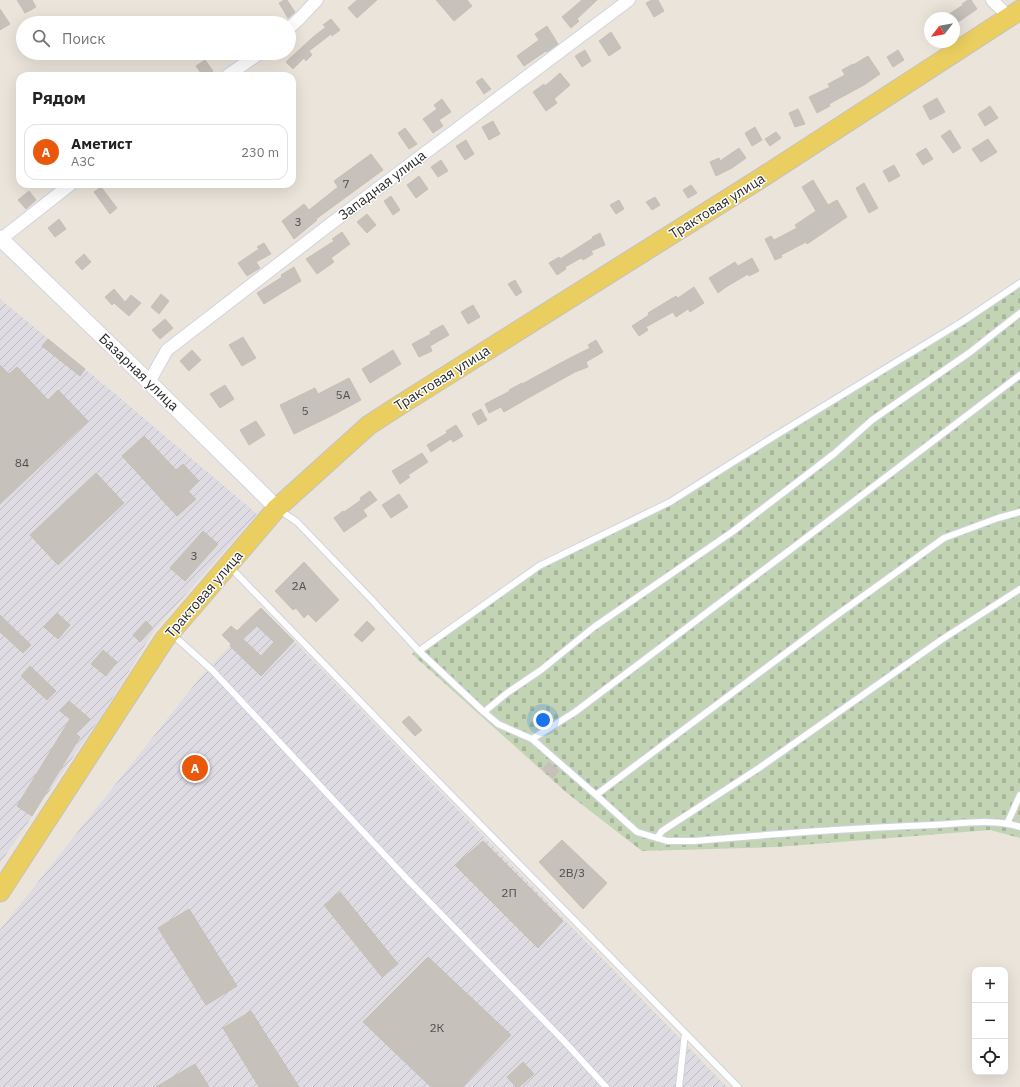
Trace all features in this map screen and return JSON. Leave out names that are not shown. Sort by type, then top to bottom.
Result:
[{"type":"main road","name":"Трактовая улица","points":[[0,892],[170,632],[277,508],[369,425],[758,180],[1015,14]]},
{"type":"street","points":[[296,22],[316,0]]},
{"type":"street","name":"Западная улица","points":[[149,382],[167,350],[333,222],[629,0]]},
{"type":"street","points":[[992,0],[1015,14]]},
{"type":"street","points":[[233,72],[250,60]]},
{"type":"street","points":[[0,238],[66,188]]},
{"type":"street","name":"Базарная улица","points":[[0,238],[277,508]]},
{"type":"lane","points":[[419,652],[539,566],[670,502],[965,320],[1020,283]]},
{"type":"lane","points":[[484,712],[507,693],[541,670],[594,628],[732,532],[835,453],[872,420],[969,353],[1020,313]]},
{"type":"lane","points":[[532,739],[575,712],[1020,375]]},
{"type":"lane","points":[[277,508],[297,522],[372,600],[419,652],[484,712],[498,724],[532,739],[637,832],[666,841],[694,841],[889,826],[989,822],[1020,827]]},
{"type":"lane","points":[[596,795],[830,620],[944,538],[998,518],[1020,512]]},
{"type":"lane","points":[[228,565],[738,1087]]},
{"type":"lane","points":[[657,838],[662,831],[759,768],[941,640],[1020,589]]},
{"type":"lane","points":[[170,632],[213,671],[407,880],[563,1040],[606,1087]]},
{"type":"lane","points":[[1007,824],[1020,795]]},
{"type":"lane","points":[[679,1087],[685,1033]]},
{"type":"shaded area","points":[[0,299],[257,514],[155,629],[102,715],[0,863]]},
{"type":"shaded area","points":[[261,608],[727,1087],[0,1087],[0,930],[199,679],[239,636],[241,625]]},
{"type":"green space","points":[[1020,279],[1020,838],[990,830],[777,847],[642,851],[567,793],[412,654],[437,634],[537,565],[669,499],[760,441],[924,343]]},
{"type":"building","points":[[17,0],[32,0],[36,7],[25,13]]},
{"type":"building","points":[[287,0],[295,12],[290,16],[287,16],[279,3]]},
{"type":"building","points":[[357,0],[377,0],[357,18],[348,8]]},
{"type":"building","points":[[436,0],[467,0],[472,6],[454,21]]},
{"type":"building","points":[[582,0],[597,0],[577,19],[579,21],[571,28],[562,17]]},
{"type":"building","points":[[652,0],[658,0],[664,11],[654,17],[646,3]]},
{"type":"building","points":[[968,0],[971,0],[977,9],[960,21],[960,12],[952,12],[963,5],[962,4]]},
{"type":"building","points":[[0,9],[10,24],[0,30]]},
{"type":"building","points":[[331,19],[340,30],[332,36],[331,34],[309,51],[312,55],[306,61],[304,58],[293,69],[286,62],[288,60],[296,60],[296,53],[326,27],[323,25]]},
{"type":"building","points":[[547,26],[558,44],[524,66],[517,56],[539,40],[535,34]]},
{"type":"building","points":[[611,32],[621,48],[609,56],[599,41]]},
{"type":"building","points":[[585,50],[591,61],[582,67],[575,56]]},
{"type":"building","points":[[898,50],[904,60],[893,67],[887,57]]},
{"type":"building","points":[[868,56],[880,74],[864,85],[829,104],[830,106],[817,113],[809,97],[830,87],[828,84],[845,75],[842,70]]},
{"type":"building","points":[[205,60],[213,71],[200,72],[196,66]]},
{"type":"building","points":[[560,73],[570,85],[554,99],[557,103],[546,111],[533,92],[544,84],[545,86]]},
{"type":"building","points":[[482,78],[491,89],[484,94],[476,82]]},
{"type":"building","points":[[937,98],[945,112],[930,120],[923,106]]},
{"type":"building","points":[[442,99],[451,112],[439,120],[443,126],[433,133],[423,119],[437,109],[434,105]]},
{"type":"building","points":[[990,106],[998,118],[985,126],[978,114]]},
{"type":"building","points":[[798,109],[805,124],[795,127],[789,113]]},
{"type":"building","points":[[493,121],[500,134],[489,140],[482,127]]},
{"type":"building","points":[[755,127],[762,140],[752,146],[745,133]]},
{"type":"building","points":[[405,128],[417,144],[409,149],[398,133]]},
{"type":"building","points":[[950,130],[961,148],[953,153],[941,136]]},
{"type":"building","points":[[776,132],[781,138],[770,146],[765,139]]},
{"type":"building","points":[[988,139],[997,152],[981,162],[972,149]]},
{"type":"building","points":[[466,140],[474,154],[465,160],[456,146]]},
{"type":"building","points":[[739,148],[746,158],[732,168],[716,176],[710,162],[719,158],[720,161]]},
{"type":"building","points":[[926,148],[933,159],[923,165],[916,154]]},
{"type":"building","points":[[371,154],[383,170],[316,219],[317,220],[294,239],[282,221],[304,204],[309,210],[338,187],[334,181]]},
{"type":"building","points":[[441,160],[448,171],[438,177],[431,167]]},
{"type":"building","points":[[894,165],[900,176],[889,182],[883,171]]},
{"type":"building","points":[[419,176],[428,189],[416,198],[407,185]]},
{"type":"building","points":[[813,180],[828,205],[837,200],[847,217],[807,244],[806,242],[781,255],[782,257],[775,260],[765,239],[771,236],[774,240],[797,228],[795,225],[816,211],[802,187]]},
{"type":"building","points":[[864,183],[878,208],[869,213],[856,188]]},
{"type":"building","points":[[691,185],[697,193],[688,198],[683,190]]},
{"type":"building","points":[[102,188],[117,208],[110,214],[94,192]]},
{"type":"building","points":[[29,191],[36,200],[26,209],[18,200]]},
{"type":"building","points":[[391,196],[400,210],[393,215],[384,201]]},
{"type":"building","points":[[655,197],[660,205],[652,210],[646,202]]},
{"type":"building","points":[[619,200],[624,209],[616,214],[610,205]]},
{"type":"building","points":[[367,214],[376,225],[367,233],[357,222]]},
{"type":"building","points":[[59,219],[66,229],[55,237],[48,228]]},
{"type":"building","points":[[342,232],[350,244],[331,258],[334,262],[317,274],[306,259],[334,241],[332,239]]},
{"type":"building","points":[[600,233],[605,245],[591,251],[593,254],[583,260],[581,258],[565,267],[566,269],[557,275],[549,263],[559,257],[560,259]]},
{"type":"building","points":[[264,243],[271,254],[256,262],[260,268],[247,276],[238,263],[259,249],[257,247]]},
{"type":"building","points":[[84,254],[91,262],[82,270],[75,262]]},
{"type":"building","points":[[752,258],[759,271],[749,276],[748,274],[718,293],[709,278],[735,262],[738,266]]},
{"type":"building","points":[[294,267],[301,281],[264,304],[257,293],[282,277],[281,275]]},
{"type":"building","points":[[515,280],[522,292],[516,296],[508,284]]},
{"type":"building","points":[[694,287],[704,303],[690,312],[688,309],[676,317],[673,312],[646,327],[648,330],[639,336],[632,326],[649,315],[648,313],[676,296],[678,298]]},
{"type":"building","points":[[114,289],[125,302],[131,295],[141,303],[129,316],[114,303],[112,305],[105,297]]},
{"type":"building","points":[[161,294],[169,301],[159,314],[151,307]]},
{"type":"building","points":[[473,305],[480,317],[468,324],[461,312]]},
{"type":"building","points":[[165,319],[173,328],[160,339],[152,330]]},
{"type":"building","points":[[443,325],[449,335],[430,346],[432,351],[419,357],[412,344],[431,334],[430,332]]},
{"type":"building","points":[[243,337],[256,358],[242,366],[229,345]]},
{"type":"building","points":[[48,339],[85,369],[80,376],[42,346]]},
{"type":"building","points":[[596,340],[603,352],[586,362],[588,367],[575,372],[504,412],[501,407],[489,413],[485,404],[590,348],[588,345]]},
{"type":"building","points":[[192,350],[201,360],[189,371],[180,361]]},
{"type":"building","points":[[393,350],[401,364],[370,383],[362,369]]},
{"type":"building","points":[[0,365],[9,374],[17,367],[48,400],[58,390],[88,421],[0,504]]},
{"type":"building","points":[[349,378],[361,400],[294,434],[280,405],[315,388],[318,394]]},
{"type":"building","points":[[225,385],[234,399],[220,408],[210,394]]},
{"type":"building","points":[[481,409],[487,420],[478,425],[472,414]]},
{"type":"building","points":[[256,421],[265,435],[249,445],[240,430]]},
{"type":"building","points":[[456,425],[463,436],[453,442],[451,439],[431,452],[427,445],[447,433],[446,431]]},
{"type":"building","points":[[144,436],[176,470],[183,464],[199,481],[188,491],[196,499],[177,516],[122,456]]},
{"type":"building","points":[[422,453],[428,462],[408,475],[410,477],[400,484],[392,471]]},
{"type":"building","points":[[96,473],[124,503],[58,565],[30,535]]},
{"type":"building","points":[[370,491],[377,500],[363,510],[367,516],[344,532],[334,518],[361,500],[360,498]]},
{"type":"building","points":[[399,494],[408,507],[391,518],[382,505]]},
{"type":"building","points":[[203,531],[218,544],[185,581],[170,568]]},
{"type":"building","points":[[304,562],[339,600],[316,622],[308,614],[304,618],[296,608],[293,610],[275,591]]},
{"type":"building","points":[[261,608],[294,641],[261,676],[230,646],[231,644],[222,635],[231,626],[237,631]],"holes":[[[257,626],[274,642],[261,656],[243,639]]]},
{"type":"building","points":[[57,613],[70,625],[58,639],[44,627]]},
{"type":"building","points":[[0,615],[31,645],[23,653],[0,632]]},
{"type":"building","points":[[146,621],[153,628],[140,642],[133,635]]},
{"type":"building","points":[[367,621],[375,629],[362,642],[354,635]]},
{"type":"building","points":[[103,650],[117,662],[106,676],[91,664]]},
{"type":"building","points":[[30,666],[56,691],[47,700],[21,676]]},
{"type":"building","points":[[69,701],[90,719],[76,734],[80,737],[32,816],[17,806],[70,719],[60,711]]},
{"type":"building","points":[[409,716],[422,730],[415,736],[402,722]]},
{"type":"building","points":[[549,762],[559,771],[553,778],[543,769]]},
{"type":"building","points":[[562,840],[607,883],[583,909],[539,862]]},
{"type":"building","points":[[483,841],[563,921],[538,948],[455,865]]},
{"type":"building","points":[[340,892],[398,964],[382,977],[324,905]]},
{"type":"building","points":[[189,909],[237,986],[206,1005],[158,928]]},
{"type":"building","points":[[428,957],[511,1035],[462,1087],[431,1087],[363,1022]]},
{"type":"building","points":[[251,1011],[299,1087],[259,1087],[223,1028]]},
{"type":"building","points":[[523,1062],[534,1074],[519,1087],[516,1087],[507,1077]]},
{"type":"building","points":[[195,1064],[209,1087],[156,1087]]},
{"type":"place","name":"Аметист","points":[[195,768]]}]
